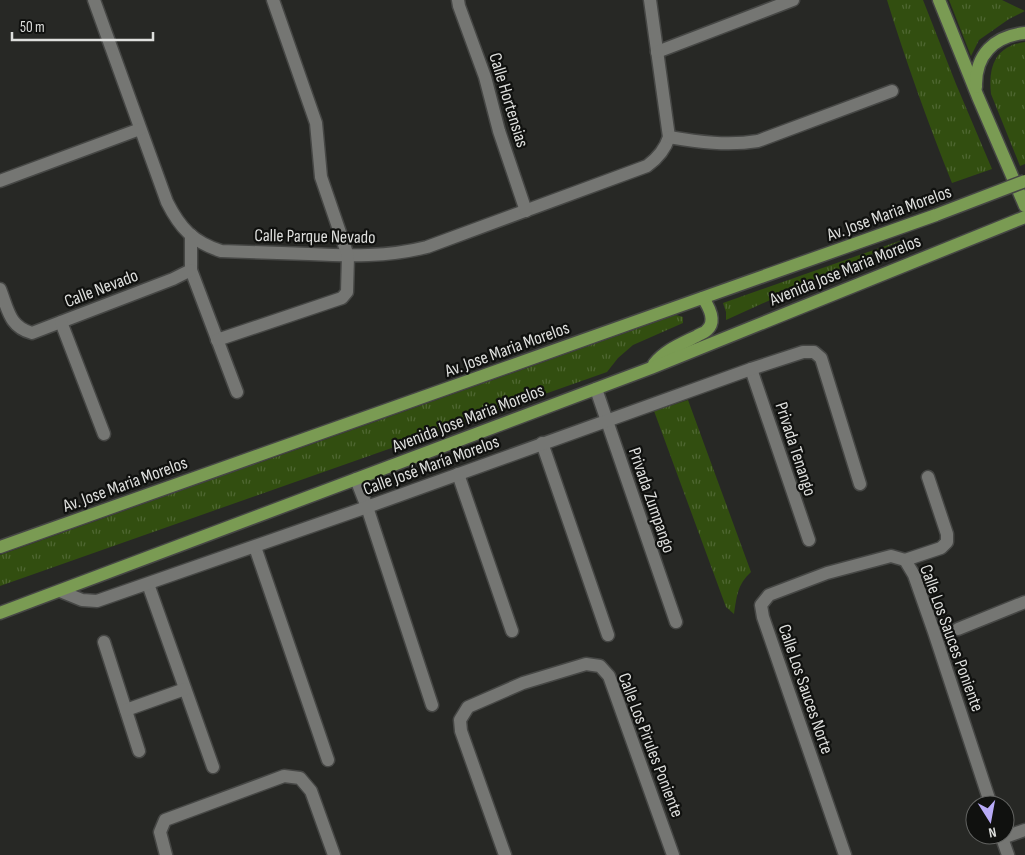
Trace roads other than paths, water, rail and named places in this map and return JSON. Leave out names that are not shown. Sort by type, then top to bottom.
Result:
[{"type":"main road","points":[[938,0],[1025,206]]},
{"type":"main road","points":[[978,97],[976,74],[979,63],[985,53],[992,45],[1002,39],[1025,33]]},
{"type":"main road","name":"Av. Jose Maria Morelos","points":[[0,547],[936,215],[1025,181]]},
{"type":"main road","name":"Avenida Jose Maria Morelos","points":[[0,613],[651,368],[1025,217]]},
{"type":"main road","points":[[651,368],[660,356],[668,350],[707,330],[712,320],[710,308],[703,298]]},
{"type":"street","name":"Calle Parque Nevado","points":[[94,0],[140,129],[175,219],[203,245],[221,251],[348,256],[409,252],[647,166],[657,158],[666,146],[668,137]]},
{"type":"street","points":[[217,340],[342,298],[347,292],[348,256],[321,177],[316,123],[272,0]]},
{"type":"street","name":"Calle Hortensias","points":[[458,0],[458,6],[485,77],[499,131],[526,210]]},
{"type":"street","points":[[650,0],[668,137],[738,144],[758,141],[892,91]]},
{"type":"street","points":[[657,52],[793,0]]},
{"type":"street","points":[[0,181],[140,129]]},
{"type":"street","points":[[191,235],[191,270],[237,392]]},
{"type":"street","name":"Calle Nevado","points":[[0,289],[12,322],[22,331],[32,333],[173,279],[191,270]]},
{"type":"street","points":[[61,322],[104,434]]},
{"type":"street","name":"Calle José María Morelos","points":[[60,592],[82,600],[97,601],[255,547],[751,368],[803,352],[814,352],[821,358],[860,484]]},
{"type":"street","name":"Privada Tenango","points":[[751,368],[809,540]]},
{"type":"street","name":"Privada Zumpango","points":[[596,388],[676,622]]},
{"type":"street","points":[[542,443],[608,635]]},
{"type":"street","points":[[458,474],[512,631]]},
{"type":"street","points":[[905,560],[941,548],[947,542],[947,534],[928,477]]},
{"type":"street","points":[[356,479],[367,507],[432,705]]},
{"type":"street","points":[[255,547],[328,760]]},
{"type":"street","name":"Calle Los Sauces Poniente","points":[[827,573],[891,556],[905,560],[914,575],[988,795]]},
{"type":"street","name":"Calle Los Sauces Norte","points":[[827,573],[768,596],[761,605],[763,617],[845,855]]},
{"type":"street","points":[[148,584],[213,767]]},
{"type":"street","points":[[958,630],[1025,602]]},
{"type":"street","points":[[104,642],[139,751]]},
{"type":"street","name":"Calle Los Pirules Poniente","points":[[504,855],[461,731],[460,720],[468,707],[523,684],[586,664],[600,666],[609,676],[673,855]]},
{"type":"street","points":[[126,710],[185,689]]},
{"type":"street","points":[[166,855],[160,832],[165,820],[284,776],[300,778],[310,791],[334,855]]}]
